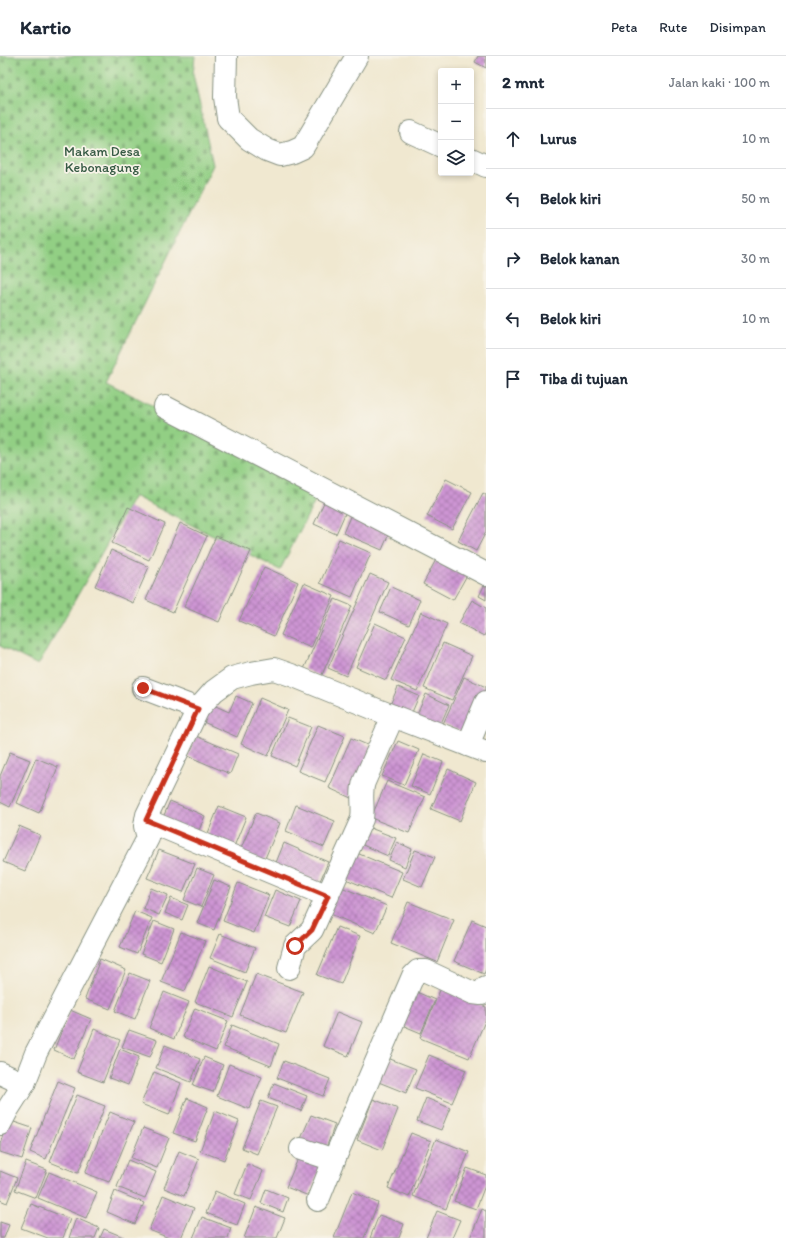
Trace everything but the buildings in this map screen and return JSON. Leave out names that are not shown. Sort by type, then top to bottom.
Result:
[{"type":"street","points":[[226,56],[225,97],[228,118],[249,139],[267,150],[280,155],[303,147],[357,56]]},
{"type":"street","points":[[411,132],[438,145]]},
{"type":"street","points":[[474,160],[486,166]]},
{"type":"street","points":[[164,407],[486,574]]},
{"type":"street","points":[[0,1124],[24,1084],[36,1052],[148,838],[145,826],[146,820],[198,709],[214,691],[232,678],[274,669],[477,749],[486,702]]},
{"type":"street","points":[[143,688],[198,709]]},
{"type":"street","points":[[289,968],[295,946],[312,930],[362,819],[364,804],[362,789],[364,782],[393,716]]},
{"type":"street","points":[[146,820],[328,896]]},
{"type":"street","points":[[318,1200],[413,976],[418,972],[426,970],[474,993],[481,994],[486,987]]},
{"type":"street","points":[[0,1073],[24,1084]]},
{"type":"street","points":[[301,1149],[334,1160]]},
{"type":"green space","name":"Makam Desa Kebonagung","points":[[0,56],[195,56],[193,74],[213,165],[106,382],[320,491],[280,570],[134,496],[38,665],[0,646]]},
{"type":"route","points":[[143,688],[198,709],[147,815],[146,820],[328,896],[312,930],[295,946]]}]
